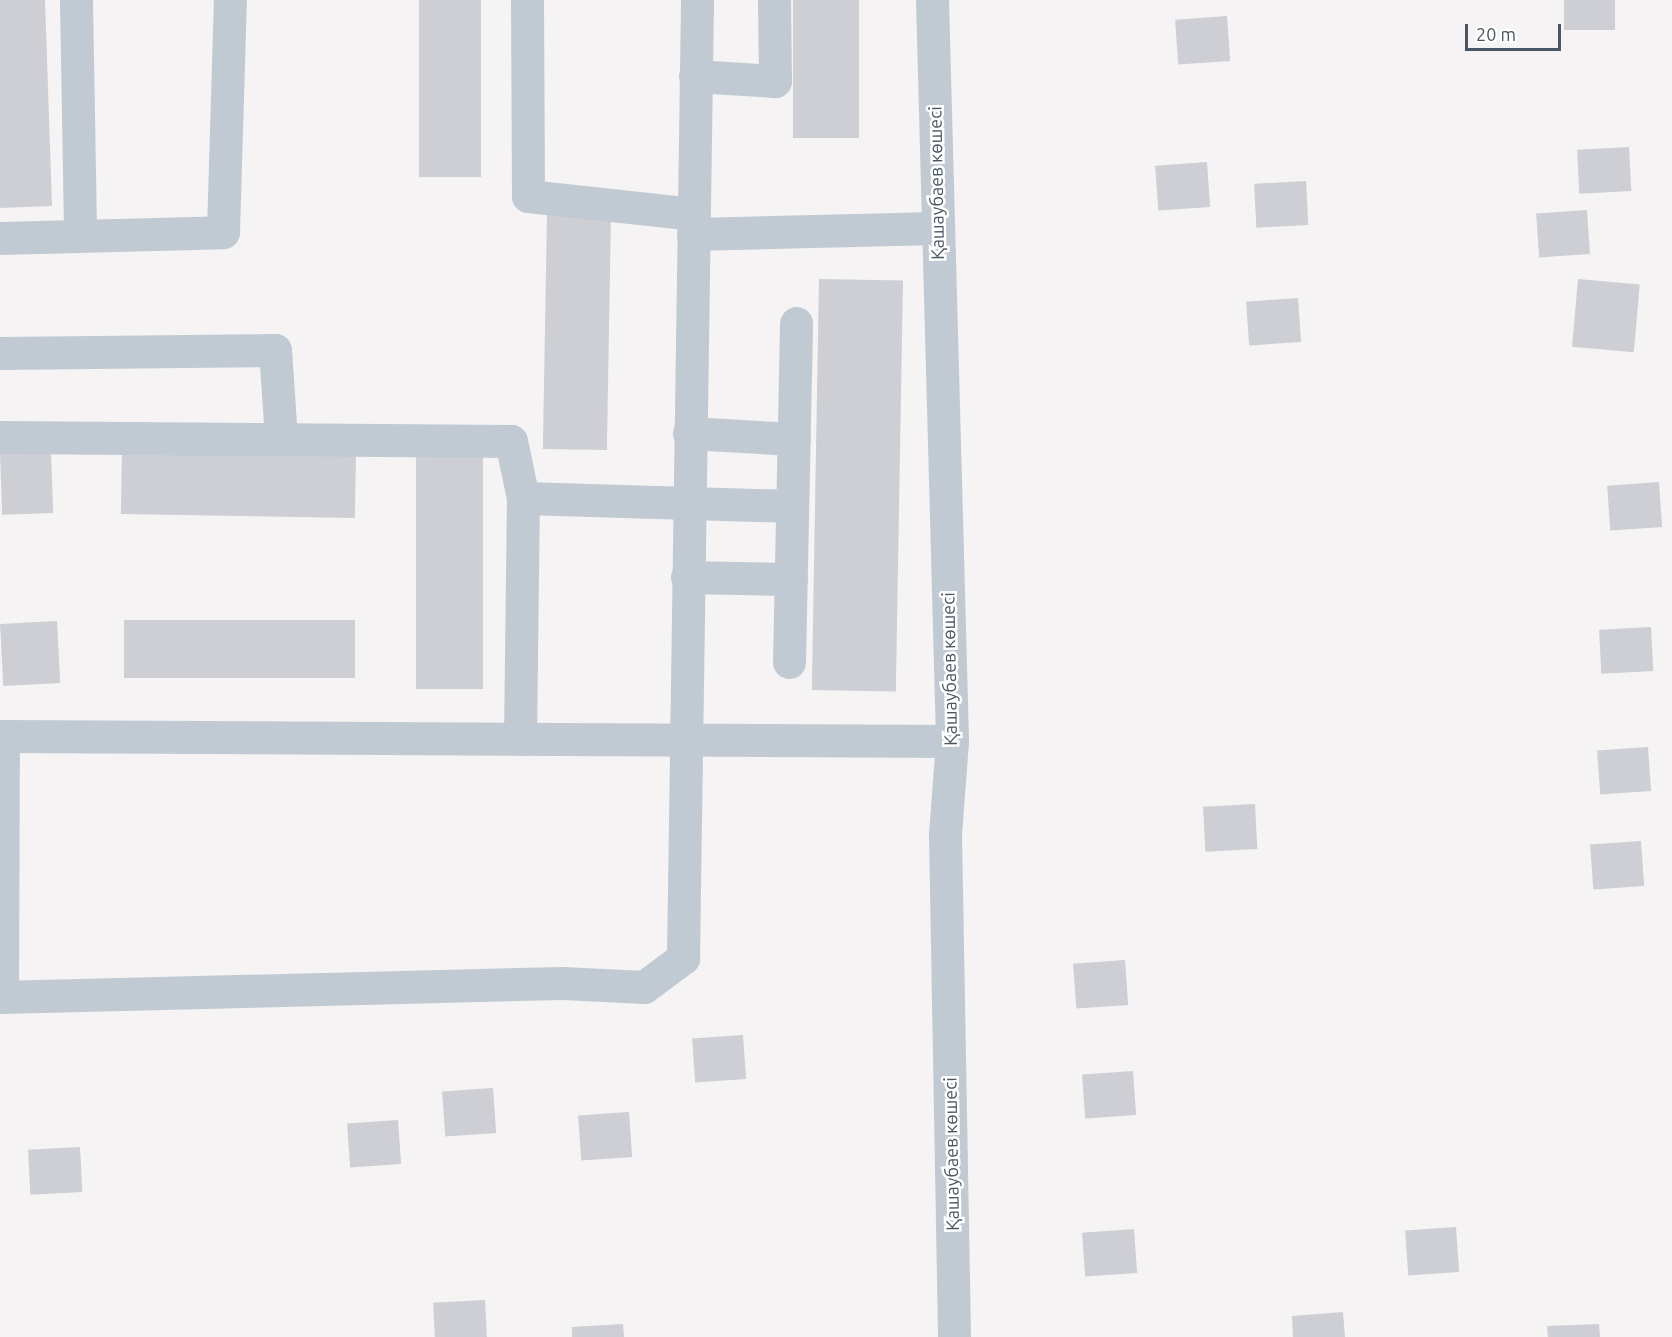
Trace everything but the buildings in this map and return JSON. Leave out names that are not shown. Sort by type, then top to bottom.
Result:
[{"type":"street","points":[[76,0],[80,236]]},
{"type":"street","points":[[0,238],[223,232],[230,0]]},
{"type":"street","points":[[527,0],[528,196],[693,224],[937,228]]},
{"type":"street","points":[[697,0],[684,740],[683,958],[644,987],[562,983],[1,997],[1,736],[684,740],[952,741]]},
{"type":"street","points":[[696,76],[776,81],[774,0]]},
{"type":"street","name":"Қашаубаев көшесі","points":[[932,0],[952,741],[945,834],[954,1337]]},
{"type":"street","points":[[789,662],[796,323]]},
{"type":"street","points":[[0,353],[275,350],[281,439]]},
{"type":"street","points":[[689,433],[794,439]]},
{"type":"street","points":[[0,437],[511,441],[524,498],[520,739]]},
{"type":"street","points":[[524,498],[688,501],[792,506]]},
{"type":"street","points":[[687,577],[791,579]]}]
